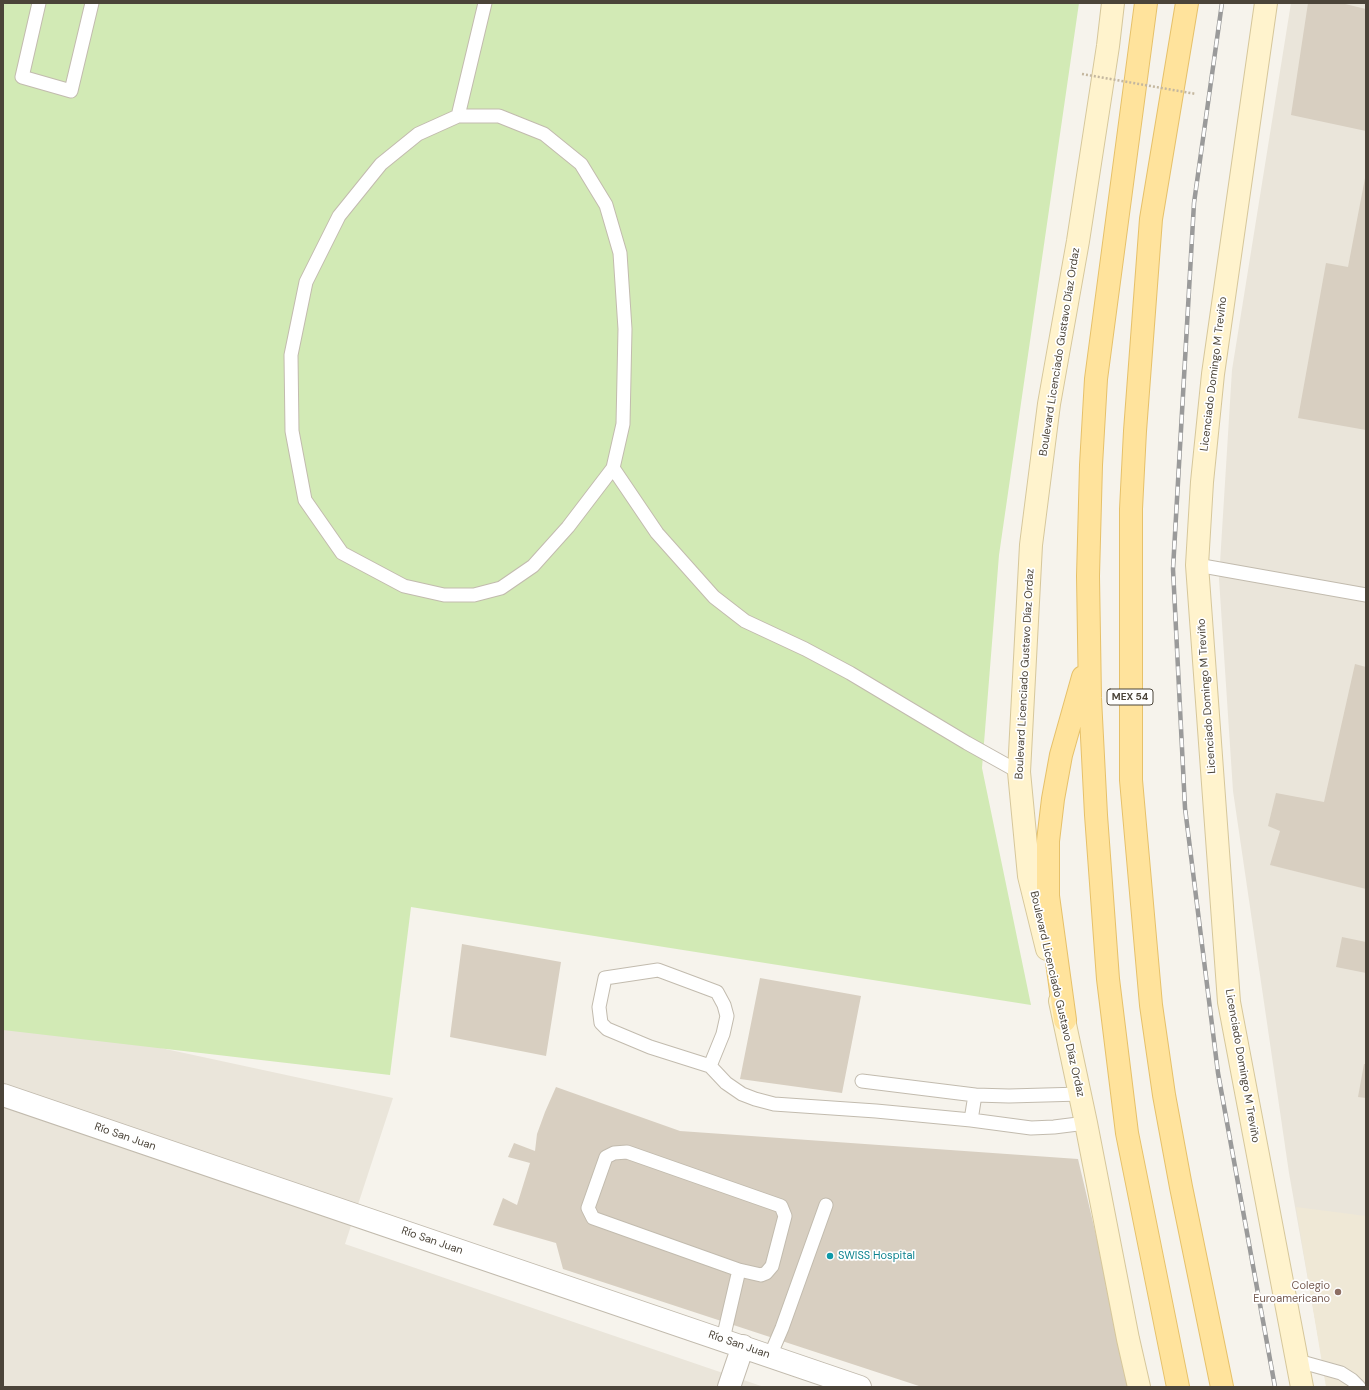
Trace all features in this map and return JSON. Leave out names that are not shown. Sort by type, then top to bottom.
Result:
[{"type":"main road","name":"Boulevard Licenciado Gustavo Díaz Ordaz","points":[[1114,3],[1079,233],[1049,404],[1031,545],[1019,772],[1029,876],[1065,1020],[1128,1339],[1139,1387]]},
{"type":"main road","name":"MEX 54","points":[[1146,3],[1096,379],[1091,465],[1088,576],[1090,698],[1096,815],[1109,987],[1127,1133],[1178,1387]]},
{"type":"main road","name":"MEX 54","points":[[1187,3],[1152,219],[1136,423],[1131,509],[1131,780],[1151,1005],[1164,1095],[1181,1187],[1222,1387]]},
{"type":"main road","name":"Licenciado Domingo M Treviño","points":[[1266,3],[1213,374],[1202,482],[1197,565],[1229,1002],[1302,1387]]},
{"type":"main road","points":[[1065,1020],[1048,896],[1048,841],[1053,799],[1061,755],[1090,655]]},
{"type":"street","name":"Río San Juan","points":[[3,1095],[723,1339],[860,1387]]},
{"type":"street","points":[[729,1387],[743,1346]]},
{"type":"lane","points":[[39,3],[22,77],[71,91],[92,3]]},
{"type":"lane","points":[[458,116],[485,3]]},
{"type":"lane","points":[[458,116],[499,116],[544,134],[581,164],[606,205],[620,253],[625,329],[623,424],[613,468],[568,527],[533,566],[500,588],[474,596],[444,595],[404,586],[342,553],[305,500],[292,431],[291,355],[306,282],[339,216],[381,164],[418,134],[458,116]]},
{"type":"lane","points":[[613,468],[657,533],[714,597],[732,612],[745,621],[805,649],[850,673],[967,743],[1019,772]]},
{"type":"lane","points":[[1197,565],[1366,595]]},
{"type":"lane","points":[[710,1066],[723,1034],[727,1016],[724,1005],[717,992],[658,970],[605,978],[599,1007],[601,1023],[607,1029],[650,1046],[710,1066],[726,1083],[742,1094],[774,1104],[876,1111],[971,1120],[1031,1128],[1086,1123]]},
{"type":"lane","points":[[862,1081],[975,1095],[1009,1096],[1080,1094]]},
{"type":"lane","points":[[971,1120],[975,1095]]},
{"type":"lane","points":[[628,1152],[781,1206],[785,1216],[772,1266],[766,1273],[761,1275],[739,1270],[593,1218],[588,1208],[606,1157],[614,1153],[628,1152]]},
{"type":"lane","points":[[770,1356],[782,1328],[826,1205]]},
{"type":"lane","points":[[723,1339],[739,1270]]},
{"type":"lane","points":[[1298,1361],[1341,1373],[1352,1380],[1359,1387]]},
{"type":"path","points":[[1082,74],[1196,94]]},
{"type":"shaded area","points":[[1291,3],[1366,3],[1366,1387],[1327,1387],[1289,1173],[1233,791],[1219,579],[1232,370]]},
{"type":"shaded area","points":[[3,1014],[393,1098],[345,1244],[764,1387],[3,1387]]},
{"type":"shaded area","name":"Colegio Euroamericano","points":[[1296,1207],[1366,1216],[1366,1387],[1326,1387]]},
{"type":"green space","points":[[3,3],[1079,3],[999,555],[982,768],[1031,1005],[411,907],[390,1075],[3,1030]]},
{"type":"building","points":[[1308,3],[1341,3],[1366,9],[1366,131],[1291,115]]},
{"type":"building","points":[[1365,178],[1366,430],[1298,418],[1326,263],[1348,267]]},
{"type":"building","points":[[1355,664],[1366,667],[1366,889],[1270,865],[1280,831],[1268,826],[1276,793],[1324,802]]},
{"type":"building","points":[[1342,937],[1366,942],[1366,973],[1336,967]]},
{"type":"building","points":[[462,944],[561,962],[546,1056],[450,1037]]},
{"type":"building","points":[[760,978],[861,996],[842,1093],[740,1079]]},
{"type":"building","points":[[1364,1064],[1366,1064],[1366,1098],[1358,1097]]},
{"type":"building","name":"SWISS Hospital","points":[[556,1087],[680,1131],[1078,1159],[1132,1387],[922,1387],[563,1269],[556,1243],[493,1225],[503,1198],[517,1205],[530,1163],[508,1157],[514,1143],[535,1151],[537,1134]]},
{"type":"railway","points":[[1222,3],[1194,203],[1173,569],[1185,808],[1218,1073],[1275,1387]]},
{"type":"place","name":"SWISS Hospital","points":[[830,1256]]},
{"type":"place","name":"Colegio Euroamericano","points":[[1338,1292]]}]
